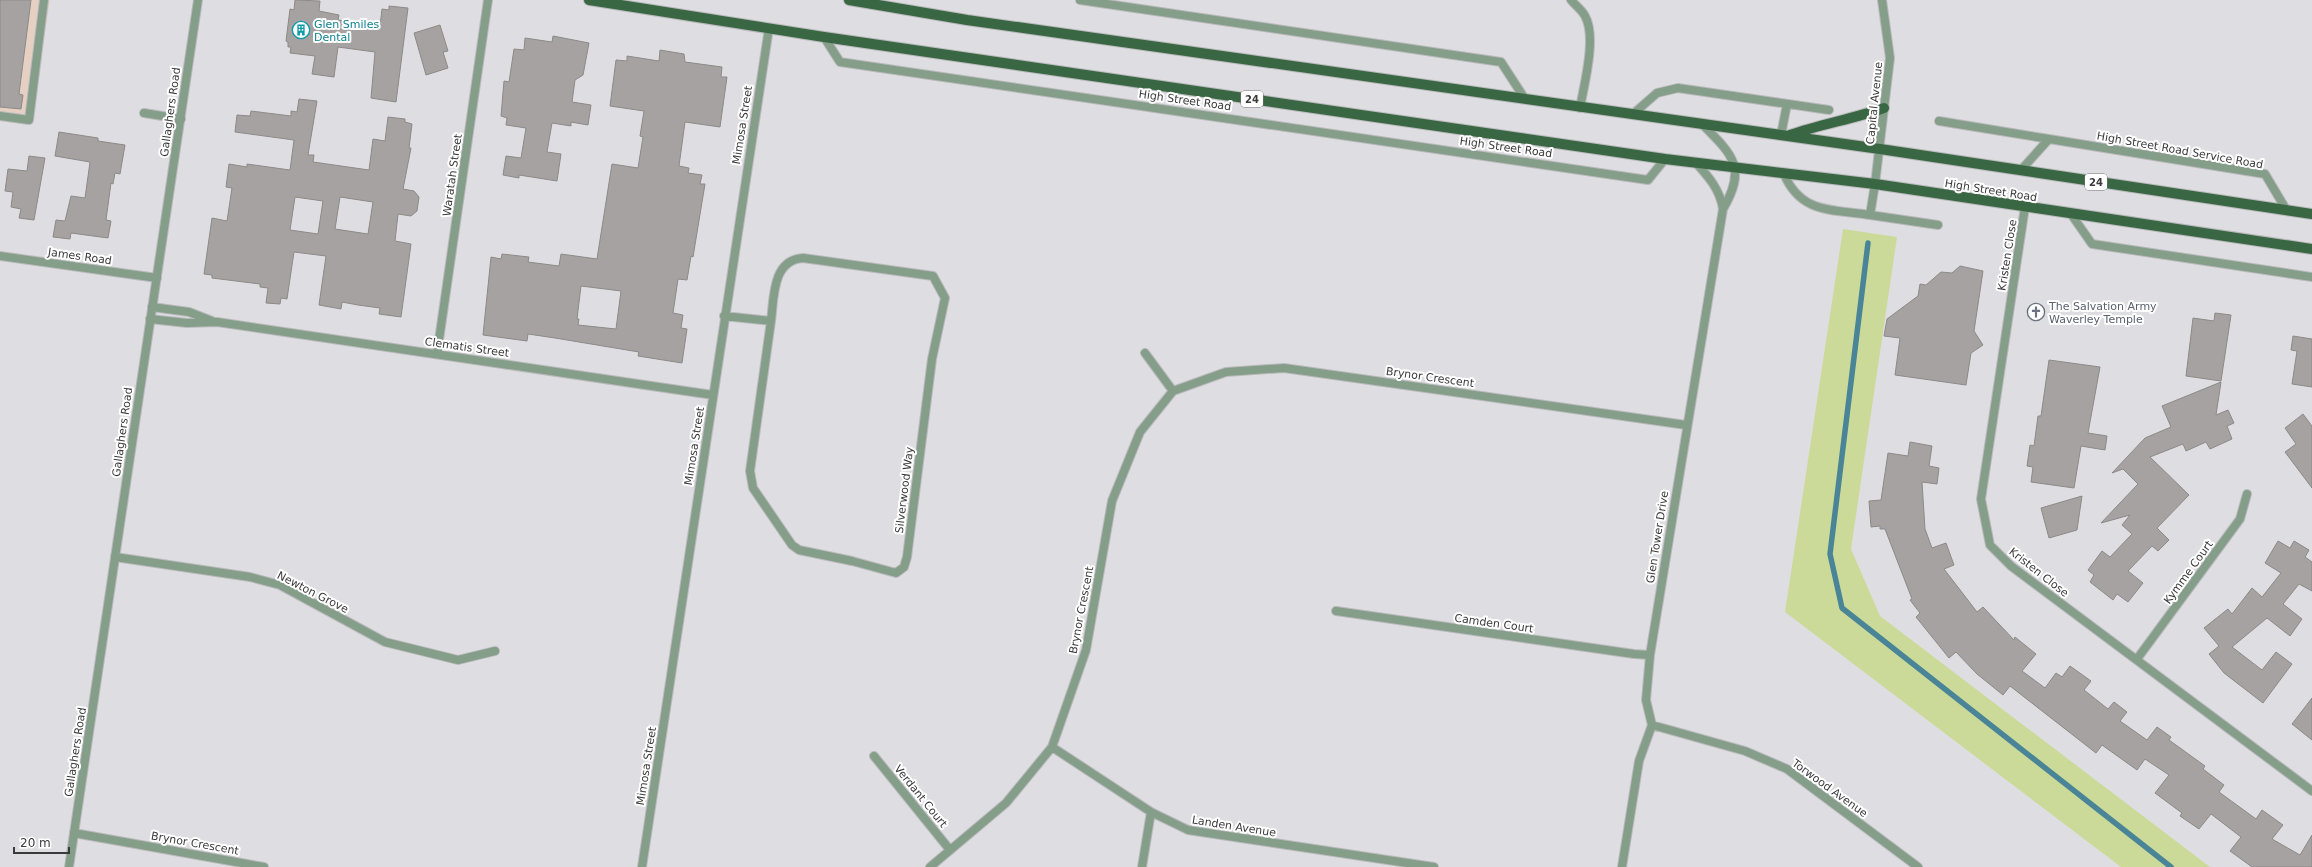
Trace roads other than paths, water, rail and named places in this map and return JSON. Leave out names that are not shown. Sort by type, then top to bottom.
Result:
[{"type":"main road","name":"High Street Road","points":[[589,0],[642,4],[824,37],[1665,159],[1875,184],[2312,249]]},
{"type":"main road","name":"24","points":[[849,0],[975,22],[1580,108],[1784,135],[2312,214]]},
{"type":"main road","points":[[1784,135],[1817,125],[1857,118],[1884,108]]},
{"type":"street","points":[[0,116],[30,120],[44,0]]},
{"type":"street","name":"Gallaghers Road","points":[[69,867],[198,0]]},
{"type":"street","name":"Waratah Street","points":[[437,354],[488,0]]},
{"type":"street","points":[[1080,0],[1501,62],[1525,99]]},
{"type":"street","points":[[1571,0],[1585,16],[1589,35],[1588,57],[1580,108]]},
{"type":"street","name":"Capital Avenue","points":[[1875,184],[1890,58],[1882,0]]},
{"type":"street","name":"Mimosa Street","points":[[642,867],[724,316],[769,28]]},
{"type":"street","name":"High Street Road","points":[[824,37],[840,62],[1640,179],[1648,180],[1665,159]]},
{"type":"street","points":[[1633,114],[1657,93],[1678,88],[1829,110]]},
{"type":"street","points":[[1784,135],[1787,104]]},
{"type":"street","points":[[144,113],[181,119]]},
{"type":"street","name":"High Street Road Service Road","points":[[1939,122],[2265,174],[2287,210]]},
{"type":"street","name":"Glen Tower Drive","points":[[1652,725],[1646,700],[1650,655],[1686,425],[1723,209],[1734,189],[1735,168],[1728,151],[1703,124]]},
{"type":"street","points":[[2021,170],[2049,139]]},
{"type":"street","name":"Glen Tower Drive","points":[[1696,163],[1714,185],[1721,200],[1723,209]]},
{"type":"street","points":[[1784,174],[1790,188],[1797,197],[1808,204],[1938,225]]},
{"type":"street","points":[[1870,215],[1875,184]]},
{"type":"street","name":"Kristen Close","points":[[2026,207],[1981,499],[1990,544],[2011,566],[2312,791]]},
{"type":"street","points":[[2071,214],[2092,244],[2312,277]]},
{"type":"street","name":"James Road","points":[[0,256],[157,278]]},
{"type":"street","name":"Silverwood Way","points":[[803,258],[933,276],[945,298],[932,359],[906,557],[904,567],[896,573],[852,561],[799,550],[792,545],[753,488],[750,471],[771,321],[778,275],[782,268],[792,259],[803,258]]},
{"type":"street","name":"Clematis Street","points":[[152,306],[189,312],[217,322],[713,395]]},
{"type":"street","points":[[724,316],[771,321]]},
{"type":"street","name":"Clematis Street","points":[[150,319],[187,324],[217,322]]},
{"type":"street","points":[[1145,353],[1173,391]]},
{"type":"street","name":"Brynor Crescent","points":[[930,867],[1006,802],[1052,747],[1086,650],[1112,501],[1140,432],[1173,391],[1226,372],[1284,368],[1686,425]]},
{"type":"street","name":"Kymme Court","points":[[2137,659],[2240,519],[2247,494]]},
{"type":"street","name":"Newton Grove","points":[[115,557],[250,577],[280,585],[385,642],[458,660],[495,650]]},
{"type":"street","name":"Camden Court","points":[[1336,611],[1634,654],[1650,655]]},
{"type":"street","points":[[1622,867],[1639,761],[1652,725]]},
{"type":"street","name":"Torwood Avenue","points":[[1652,725],[1745,751],[1787,769],[1918,867]]},
{"type":"street","name":"Landen Avenue","points":[[1052,747],[1151,812],[1188,830],[1381,864],[1434,867]]},
{"type":"street","name":"Verdant Court","points":[[874,756],[950,850]]},
{"type":"street","points":[[1142,867],[1151,812]]},
{"type":"street","name":"Brynor Crescent","points":[[74,833],[264,867]]},
{"type":"waterway","points":[[1868,243],[1830,554],[1842,608],[2171,867]]},
{"type":"place","name":"Glen Smiles Dental","points":[[301,30]]},
{"type":"place","name":"The Salvation Army Waverley Temple","points":[[2036,312]]}]
